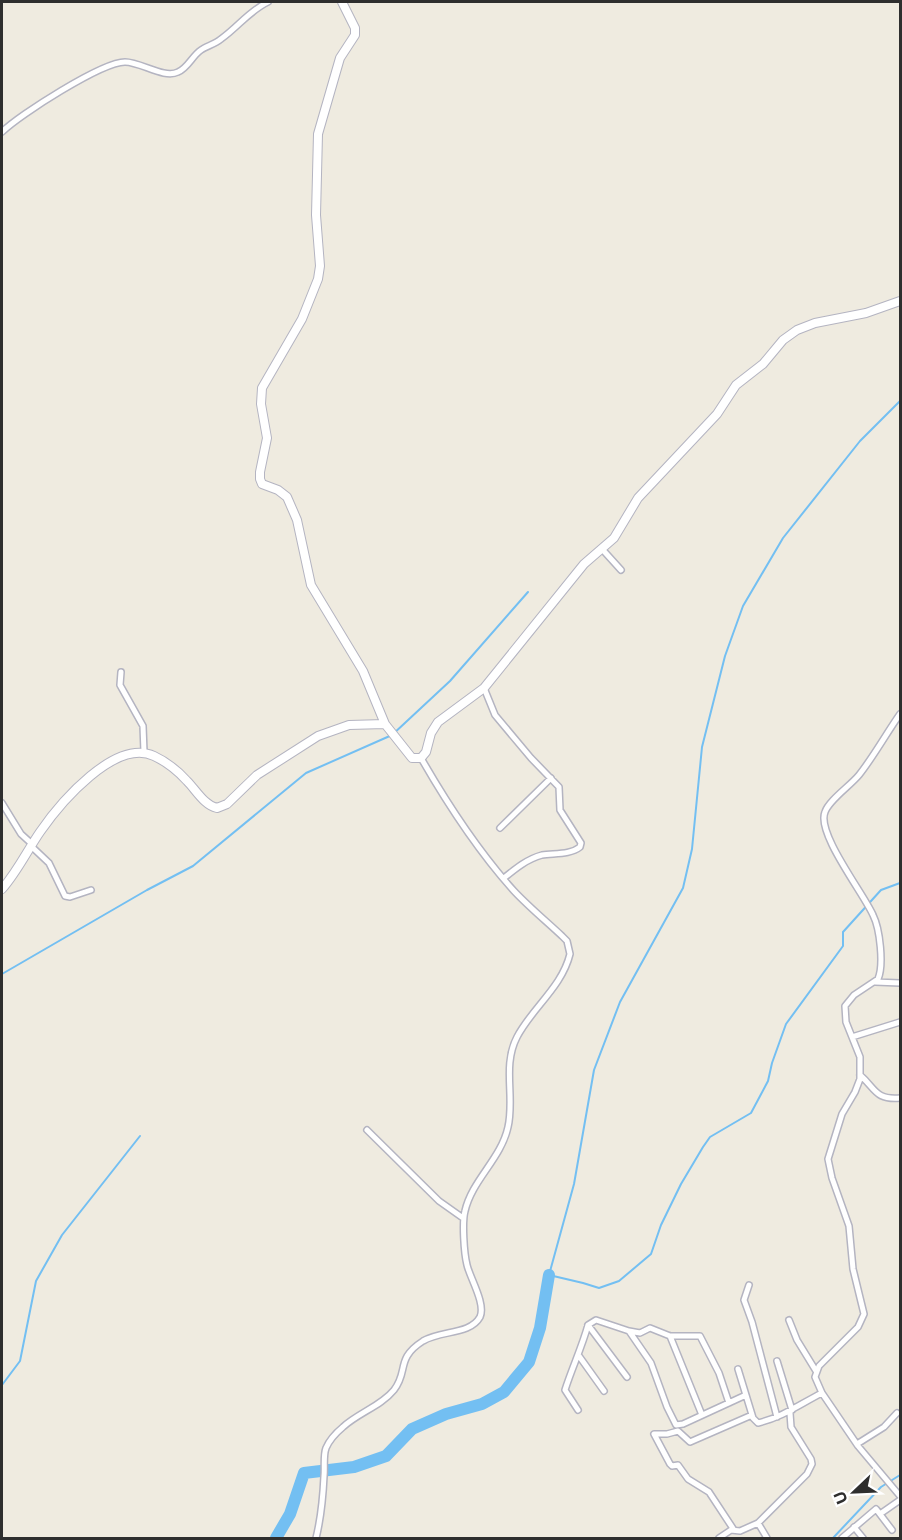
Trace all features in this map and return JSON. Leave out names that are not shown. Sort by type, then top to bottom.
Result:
[{"type":"street","points":[[2,132],[19,117],[61,91],[116,63],[135,63],[170,74],[180,71],[198,52],[219,41],[252,11],[268,2]]},
{"type":"street","points":[[342,2],[355,28],[355,35],[340,58],[318,134],[316,214],[320,266],[318,279],[302,319],[262,388],[261,404],[267,438],[260,472],[262,483],[283,493],[294,511],[311,585],[363,671],[390,731],[412,758],[421,758]]},
{"type":"street","points":[[421,758],[426,752],[431,733],[438,722],[484,688],[580,568],[618,532],[638,498],[717,414],[736,385],[763,364],[788,335],[807,326],[866,313],[900,301]]},
{"type":"street","points":[[602,549],[621,570]]},
{"type":"street","points":[[121,672],[120,685],[142,723],[144,752]]},
{"type":"street","points":[[484,688],[495,716],[559,787],[562,815],[581,845],[575,850],[531,859],[504,878]]},
{"type":"street","points":[[880,1514],[900,1497],[856,1444],[816,1383],[816,1371],[858,1327],[864,1314],[853,1269],[849,1226],[832,1178],[828,1159],[842,1114],[855,1092],[860,1075],[860,1057],[846,1022],[845,1006],[854,995],[875,982],[880,975],[881,963],[872,913],[828,836],[823,816],[827,807],[857,777],[900,714]]},
{"type":"street","points":[[2,889],[55,813],[101,767],[125,755],[144,752],[156,757],[177,770],[208,805],[217,808],[227,804],[266,769],[328,731],[349,725],[390,731]]},
{"type":"street","points":[[316,1539],[326,1449],[343,1426],[381,1402],[394,1390],[405,1357],[410,1352],[432,1336],[466,1329],[479,1318],[482,1312],[466,1265],[464,1218],[472,1193],[494,1161],[509,1125],[509,1065],[514,1044],[530,1017],[556,984],[570,954],[567,942],[520,897],[466,829],[421,758]]},
{"type":"street","points":[[500,828],[551,778]]},
{"type":"street","points":[[2,803],[17,828],[48,863],[67,898],[91,890]]},
{"type":"street","points":[[875,982],[900,983]]},
{"type":"street","points":[[852,1037],[900,1022]]},
{"type":"street","points":[[860,1075],[877,1094],[888,1099],[900,1098]]},
{"type":"street","points":[[367,1130],[439,1201],[464,1218]]},
{"type":"street","points":[[749,1285],[744,1300],[777,1417]]},
{"type":"street","points":[[578,1410],[565,1390],[579,1356],[588,1325],[596,1320],[629,1331],[640,1332],[650,1328],[670,1336],[700,1336],[719,1373],[729,1403]]},
{"type":"street","points":[[789,1320],[797,1340],[816,1371]]},
{"type":"street","points":[[588,1325],[627,1377]]},
{"type":"street","points":[[629,1331],[651,1363],[676,1425],[683,1424],[746,1395]]},
{"type":"street","points":[[670,1336],[702,1415]]},
{"type":"street","points":[[579,1356],[604,1391]]},
{"type":"street","points":[[719,1539],[734,1530],[740,1531],[758,1523],[807,1474],[812,1464],[791,1427],[791,1411],[777,1361]]},
{"type":"street","points":[[738,1369],[752,1415],[758,1423],[791,1411],[822,1393]]},
{"type":"street","points":[[856,1444],[884,1427],[897,1413]]},
{"type":"street","points":[[734,1530],[710,1492],[688,1479],[678,1465],[670,1464],[654,1434],[678,1431],[690,1442],[752,1415]]},
{"type":"street","points":[[842,1539],[876,1509],[892,1530]]},
{"type":"street","points":[[758,1523],[767,1539]]},
{"type":"street","points":[[854,1527],[863,1539]]},
{"type":"waterway","points":[[900,401],[860,441],[783,538],[743,606],[725,656],[702,747],[692,849],[683,888],[620,1002],[594,1070],[574,1184],[549,1275],[599,1288],[619,1281],[651,1254],[661,1225],[681,1184],[710,1137],[751,1113],[768,1081],[786,1024],[843,946],[843,932],[881,890],[900,883]]},
{"type":"waterway","points":[[2,974],[193,866],[306,773],[392,735],[450,681],[528,592]]},
{"type":"waterway","points":[[2,1385],[20,1361],[36,1281],[62,1235],[140,1136]]},
{"type":"waterway","points":[[276,1538],[290,1514],[304,1473],[354,1467],[386,1456],[412,1429],[446,1414],[482,1404],[504,1392],[529,1362],[540,1328],[549,1275]]},
{"type":"waterway","points":[[833,1538],[881,1487],[900,1475]]}]
